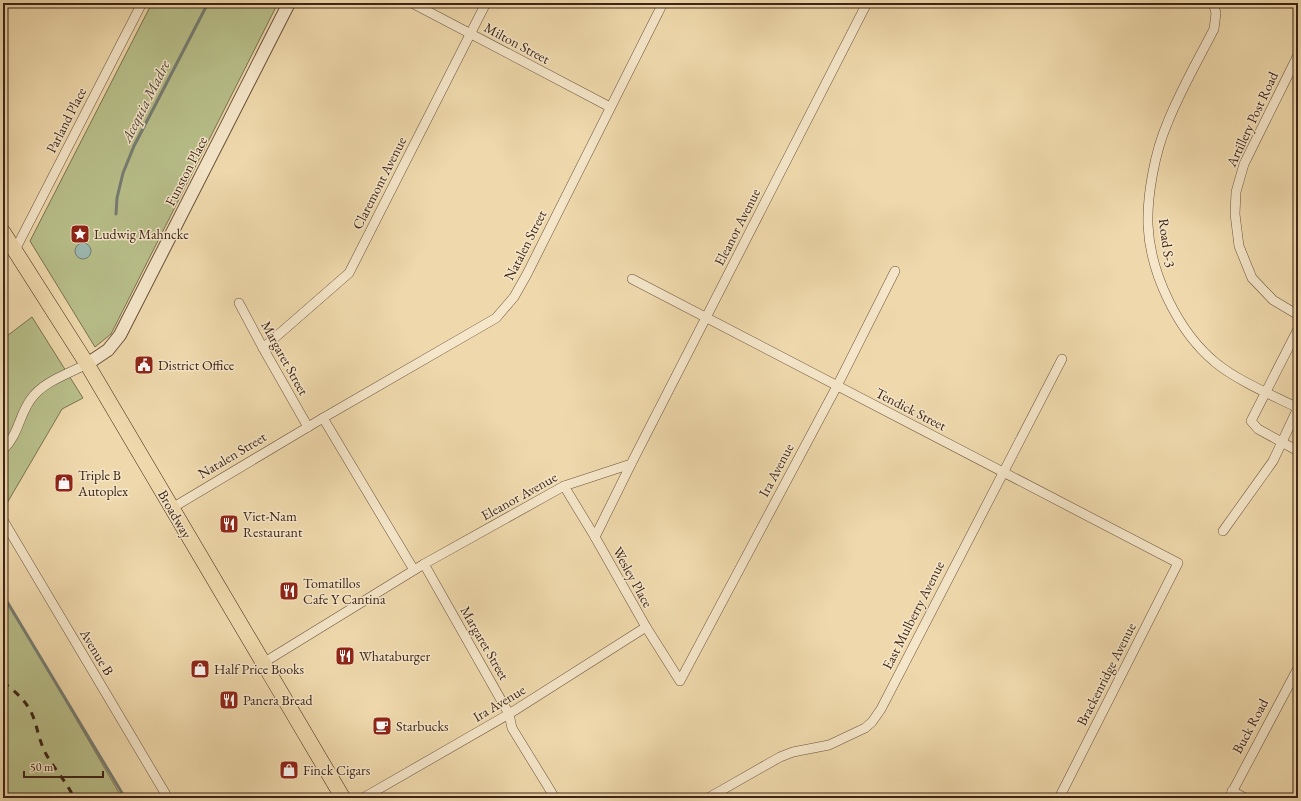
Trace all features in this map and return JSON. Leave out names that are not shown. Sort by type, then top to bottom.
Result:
[{"type":"main road","name":"Broadway","points":[[3,232],[87,364],[343,798]]},
{"type":"street","name":"Parland Place","points":[[15,250],[142,3]]},
{"type":"street","name":"Funston Place","points":[[87,364],[108,350],[120,336],[289,3]]},
{"type":"street","name":"Milton Street","points":[[412,3],[610,107]]},
{"type":"street","name":"Claremont Avenue","points":[[263,348],[349,272],[486,3]]},
{"type":"street","name":"Natalen Street","points":[[172,508],[323,418],[496,318],[514,297],[524,280],[663,3]]},
{"type":"street","name":"Eleanor Avenue","points":[[595,537],[867,3]]},
{"type":"street","name":"Road S-3","points":[[1213,3],[1216,14],[1214,29],[1166,125],[1154,166],[1148,225],[1157,274],[1166,296],[1177,316],[1190,336],[1205,353],[1216,363],[1238,378],[1298,408]]},
{"type":"street","name":"Artillery Post Road","points":[[1298,56],[1244,164],[1236,192],[1235,214],[1239,246],[1244,262],[1252,278],[1273,300],[1298,315]]},
{"type":"street","name":"Ira Avenue","points":[[680,681],[837,386],[895,271]]},
{"type":"street","name":"Tendick Street","points":[[632,279],[706,319],[1178,563]]},
{"type":"street","name":"Margaret Street","points":[[239,303],[308,427]]},
{"type":"street","points":[[1298,329],[1251,421],[1258,429],[1298,451]]},
{"type":"street","name":"East Mulberry Avenue","points":[[708,798],[780,757],[805,749],[829,745],[865,728],[872,722],[1062,359]]},
{"type":"street","points":[[3,450],[11,442],[31,399],[42,387],[87,364]]},
{"type":"street","points":[[1223,531],[1273,461],[1298,408]]},
{"type":"street","points":[[263,663],[414,570],[323,418]]},
{"type":"street","name":"Eleanor Avenue","points":[[414,570],[564,486],[631,464]]},
{"type":"street","name":"Wesley Place","points":[[564,486],[646,627],[680,681]]},
{"type":"street","name":"Avenue B","points":[[3,520],[168,798]]},
{"type":"street","name":"Brackenridge Avenue","points":[[1059,798],[1178,563]]},
{"type":"street","name":"Margaret Street","points":[[424,564],[510,714],[512,728],[555,798]]},
{"type":"street","name":"Ira Avenue","points":[[363,798],[510,714],[646,627]]},
{"type":"street","name":"Buck Road","points":[[1230,795],[1298,668]]},
{"type":"street","points":[[1230,795],[1245,798]]},
{"type":"green space","points":[[152,3],[278,3],[111,334],[95,347],[30,241]]},
{"type":"green space","points":[[32,317],[83,398],[62,409],[3,510],[3,339]]},
{"type":"green space","points":[[3,593],[122,798],[3,798]]},
{"type":"water","points":[[83,243],[89,245],[91,251],[89,257],[83,259],[77,257],[75,251],[77,245]]},
{"type":"waterway","name":"Acequia Madre","points":[[116,214],[117,198],[123,173],[134,146],[208,3]]},
{"type":"waterway","points":[[3,595],[125,798]]},
{"type":"railway","points":[[3,682],[25,702],[34,719],[46,754],[68,786],[74,798]]},
{"type":"place","name":"Ludwig Mahncke","points":[[80,234]]},
{"type":"place","name":"District Office","points":[[144,365]]},
{"type":"place","name":"Triple B Autoplex","points":[[64,483]]},
{"type":"place","name":"Viet-Nam Restaurant","points":[[229,524]]},
{"type":"place","name":"Tomatillos Cafe Y Cantina","points":[[289,591]]},
{"type":"place","name":"Whataburger","points":[[345,656]]},
{"type":"place","name":"Half Price Books","points":[[200,669]]},
{"type":"place","name":"Panera Bread","points":[[229,700]]},
{"type":"place","name":"Starbucks","points":[[382,726]]},
{"type":"place","name":"Finck Cigars","points":[[289,770]]}]
